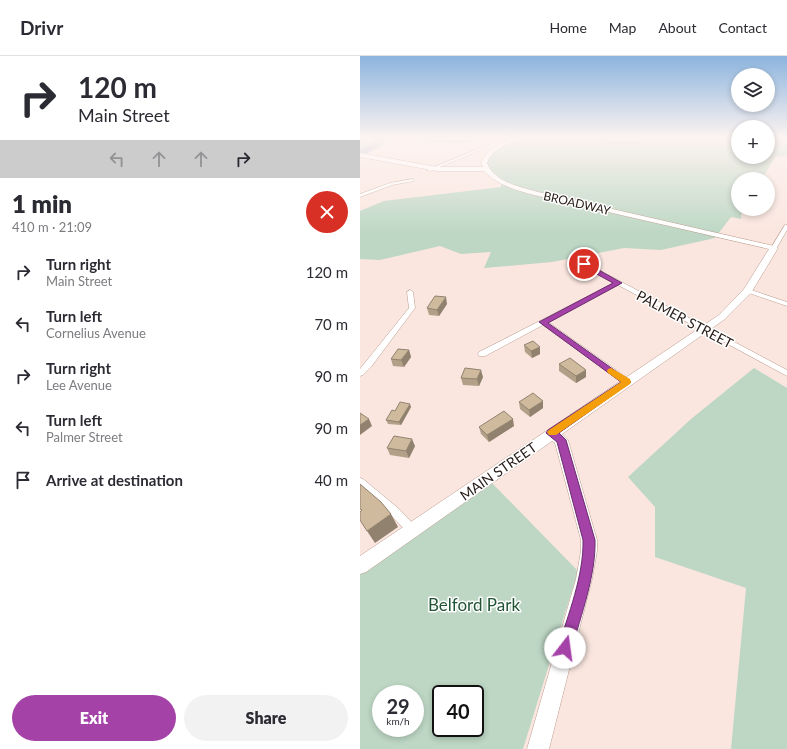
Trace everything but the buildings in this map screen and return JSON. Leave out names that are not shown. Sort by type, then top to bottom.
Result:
[{"type":"street","points":[[426,169],[462,171],[481,169]]},
{"type":"street","name":"BROADWAY","points":[[485,169],[498,181],[524,191],[774,248]]},
{"type":"street","points":[[360,196],[391,184],[413,180]]},
{"type":"street","name":"MAIN STREET","points":[[360,566],[497,473],[551,433],[704,330],[733,307],[748,291],[787,226]]},
{"type":"street","name":"PALMER STREET","points":[[584,264],[704,330],[787,373]]},
{"type":"street","points":[[482,354],[618,283]]},
{"type":"street","points":[[748,291],[787,304]]},
{"type":"street","points":[[360,372],[368,366],[412,308],[410,292]]},
{"type":"street","points":[[543,322],[627,382]]},
{"type":"street","points":[[538,749],[584,579],[589,551],[587,530],[561,440],[551,433]]},
{"type":"street","points":[[360,482],[394,511],[413,531]]},
{"type":"green space","points":[[490,169],[768,169],[766,172],[731,172],[731,216],[741,216],[741,219],[731,217],[715,238],[661,250],[624,248],[552,262],[484,268],[491,252],[461,254],[440,246],[380,260],[360,259],[360,211],[384,201],[501,187],[502,182],[494,178]]},
{"type":"green space","points":[[754,368],[787,388],[787,749],[731,749],[746,588],[655,557],[655,507],[628,477],[691,419]]},
{"type":"green space","name":"Belford Park","points":[[492,483],[578,571],[523,749],[360,749],[360,574]]},
{"type":"slow traffic","points":[[552,432],[627,382],[611,371]]},
{"type":"route","points":[[565,648],[588,563],[589,540],[561,440],[551,433],[627,382],[543,322],[618,283],[584,264]]}]
